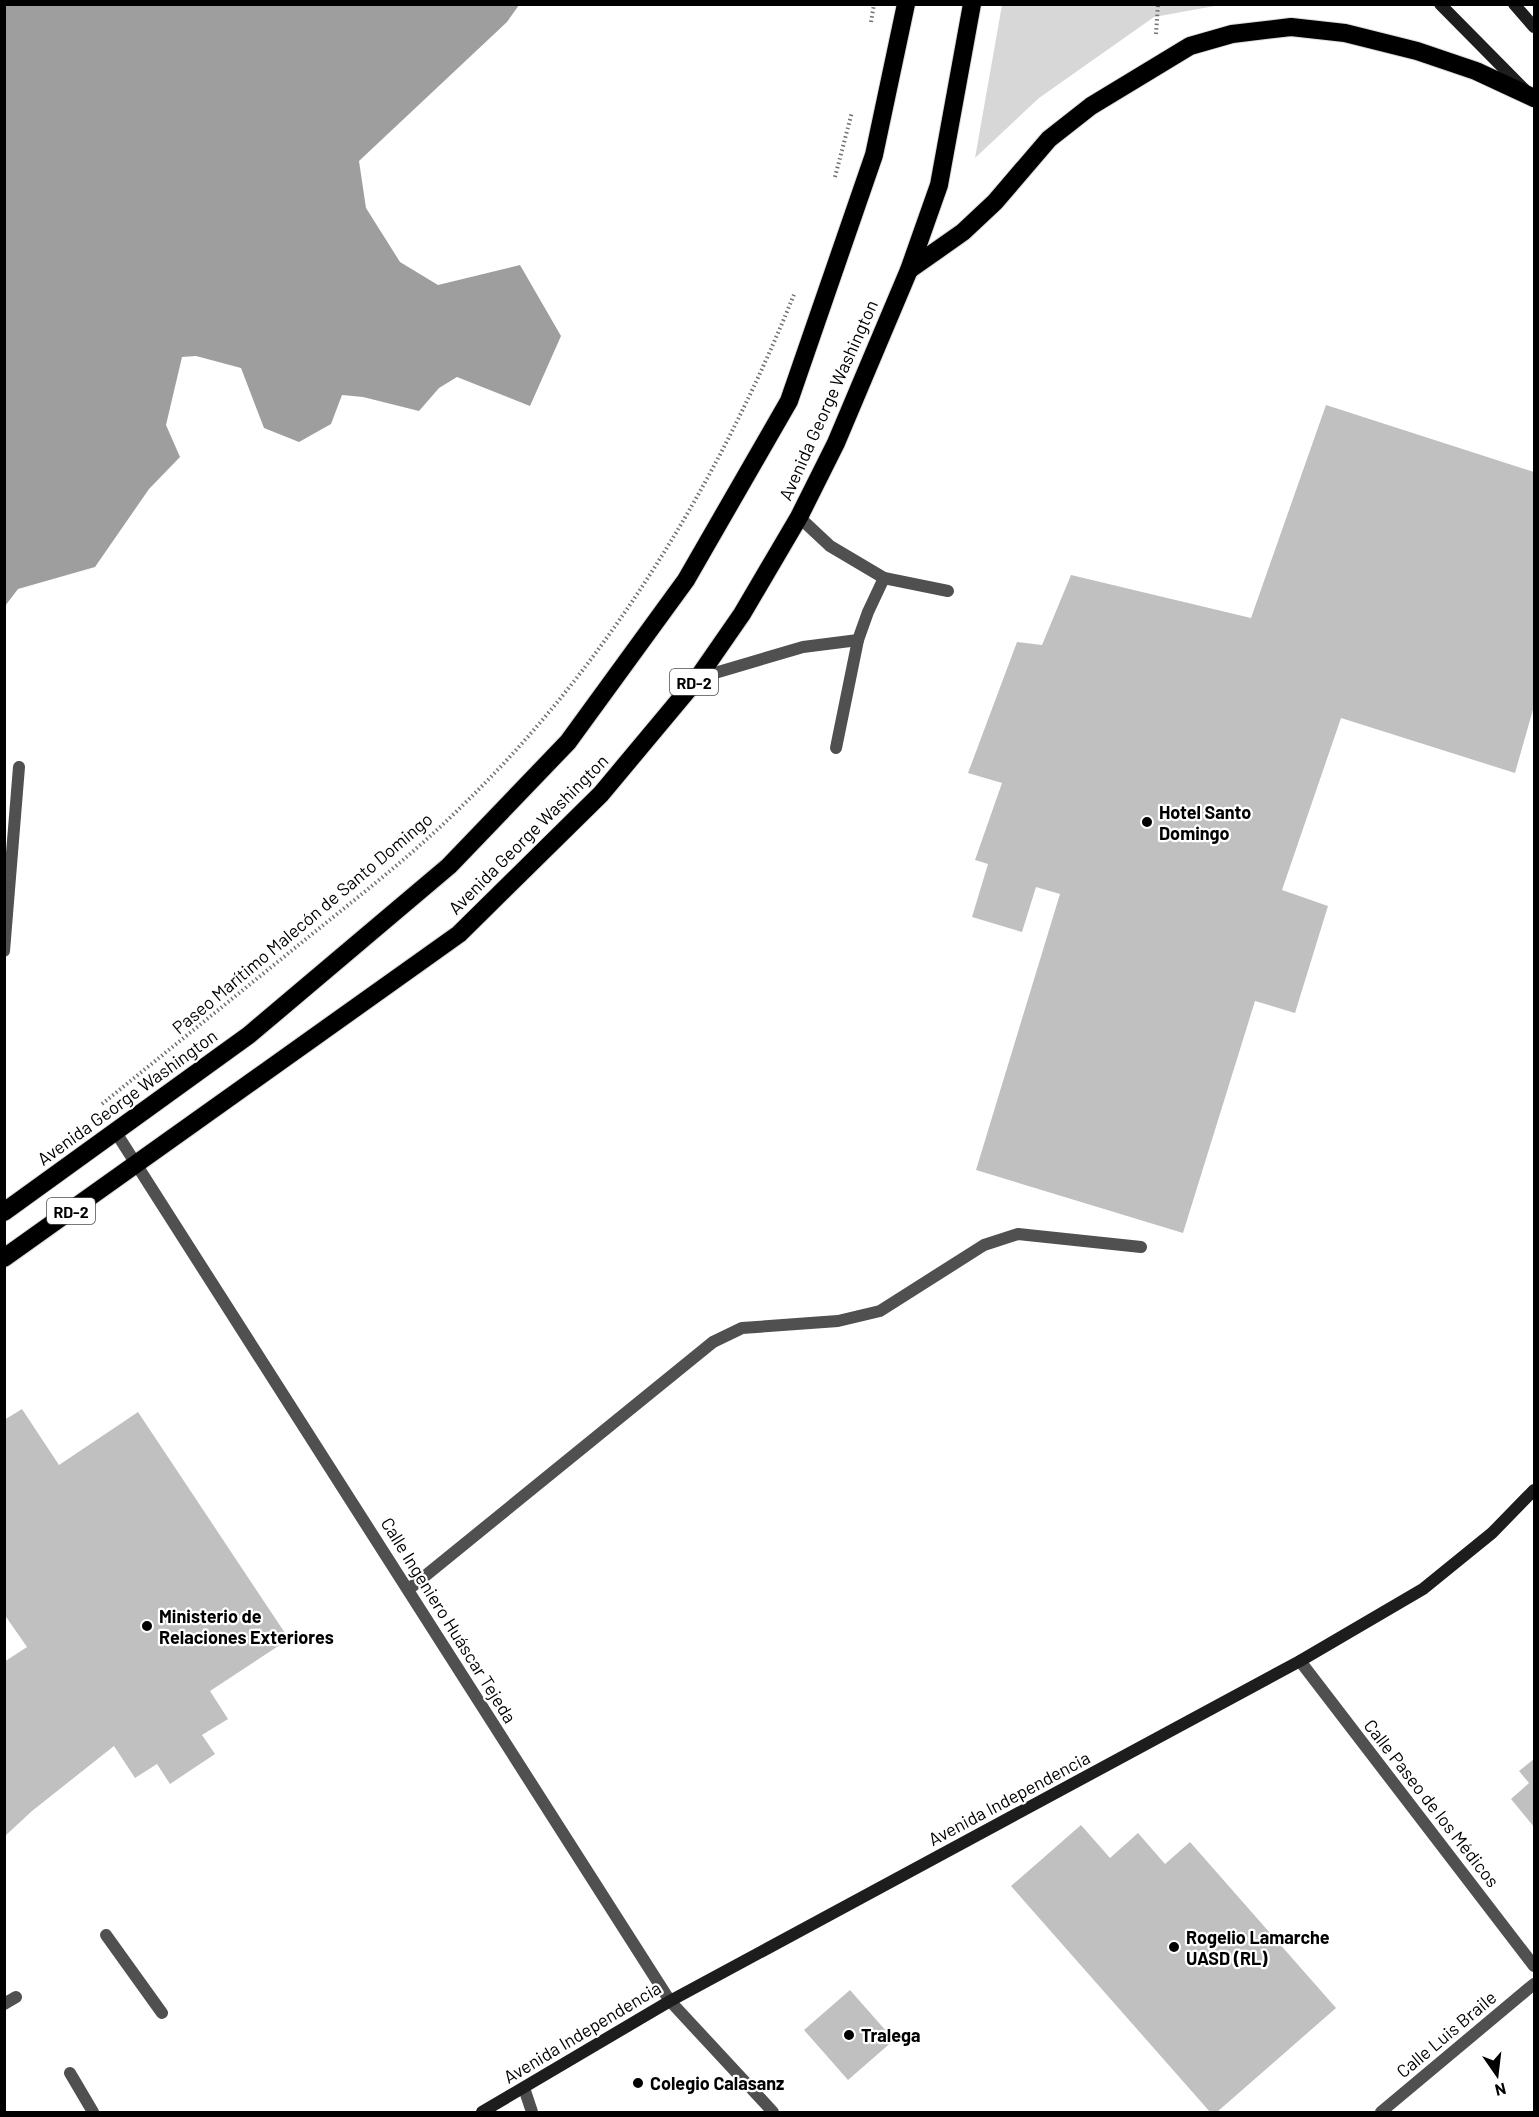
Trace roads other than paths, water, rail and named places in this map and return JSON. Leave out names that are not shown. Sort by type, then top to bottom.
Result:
[{"type":"highway","name":"Avenida George Washington","points":[[4,1212],[249,1035],[449,866],[568,742],[686,579],[789,401],[874,156],[906,4]]},
{"type":"highway","name":"Avenida George Washington","points":[[4,1258],[459,934],[602,794],[697,679],[742,614],[799,516],[836,443],[909,270],[939,185],[972,4]]},
{"type":"highway","points":[[909,270],[963,232],[995,202],[1049,139],[1091,106],[1190,46],[1233,34],[1291,27],[1356,36],[1417,51],[1476,71],[1534,99]]},
{"type":"main road","points":[[1440,4],[1534,99]]},
{"type":"main road","points":[[1514,4],[1534,27]]},
{"type":"main road","name":"Avenida Independencia","points":[[482,2112],[670,2001],[1300,1661],[1423,1589],[1492,1533],[1534,1490]]},
{"type":"street","points":[[799,516],[830,546],[884,578],[948,591]]},
{"type":"street","points":[[836,748],[858,640],[884,578]]},
{"type":"street","points":[[697,679],[803,646],[858,640]]},
{"type":"street","points":[[4,951],[19,767]]},
{"type":"street","name":"Calle Ingeniero Huáscar Tejeda","points":[[114,1131],[138,1163],[670,2001],[773,2112]]},
{"type":"street","points":[[409,1589],[712,1342],[742,1328],[838,1321],[880,1311],[984,1245],[1018,1234],[1141,1247]]},
{"type":"street","name":"Calle Paseo de los Médicos","points":[[1300,1661],[1534,1966]]},
{"type":"street","points":[[106,1935],[162,2013]]},
{"type":"street","name":"Calle Luis Braile","points":[[1381,2112],[1534,1984]]},
{"type":"street","points":[[4,2004],[16,1997]]},
{"type":"street","points":[[70,2073],[93,2112]]},
{"type":"street","points":[[524,2088],[532,2112]]},
{"type":"place","name":"Hotel Santo Domingo","points":[[1147,822]]},
{"type":"place","name":"Ministerio de Relaciones Exteriores","points":[[147,1626]]},
{"type":"place","name":"Rogelio Lamarche UASD (RL)","points":[[1174,1947]]},
{"type":"place","name":"Tralega","points":[[849,2035]]},
{"type":"place","name":"Colegio Calasanz","points":[[638,2083]]}]
